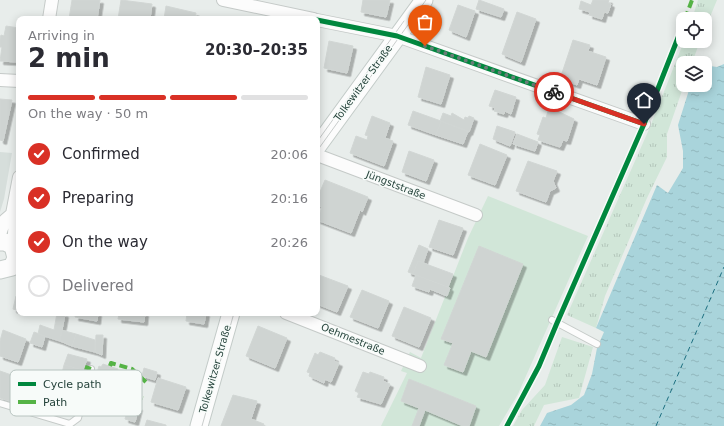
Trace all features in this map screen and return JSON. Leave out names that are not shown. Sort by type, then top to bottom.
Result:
[{"type":"main road","name":"Tolkewitzer Straße","points":[[320,142],[391,34],[424,0]]},
{"type":"main road","points":[[7,270],[16,258],[12,247]]},
{"type":"main road","name":"Tolkewitzer Straße","points":[[199,426],[230,316]]},
{"type":"street","points":[[49,16],[52,0]]},
{"type":"street","points":[[223,0],[301,16]]},
{"type":"street","points":[[320,20],[391,34],[644,124]]},
{"type":"street","points":[[0,80],[16,81]]},
{"type":"street","name":"Jüngststraße","points":[[320,157],[476,215]]},
{"type":"street","points":[[12,247],[15,221],[12,214],[16,193]]},
{"type":"street","points":[[0,234],[5,220],[12,214]]},
{"type":"street","name":"Oehmestraße","points":[[294,316],[420,366]]},
{"type":"lane","points":[[552,320],[597,344]]},
{"type":"lane","points":[[0,403],[10,406]]},
{"type":"lane","points":[[43,416],[70,424],[79,416]]},
{"type":"shaded area","points":[[0,152],[12,153],[4,199],[0,212]]},
{"type":"green space","points":[[698,0],[717,0],[712,12],[694,12]]},
{"type":"green space","points":[[681,48],[697,48],[695,56],[678,56]]},
{"type":"green space","points":[[676,61],[676,92],[682,92],[667,134],[667,157],[647,198],[605,296],[596,328],[567,315],[650,127]]},
{"type":"green space","points":[[488,196],[588,236],[518,394],[499,426],[381,426],[407,373],[401,371],[410,352],[421,358],[468,238]]},
{"type":"green space","points":[[562,337],[593,347],[579,398],[544,405],[534,426],[513,426],[522,410],[545,385]]},
{"type":"water","points":[[724,64],[724,426],[540,426],[547,413],[571,405],[584,395],[592,374],[597,348],[604,332],[596,328],[657,185],[668,193],[683,168],[683,151],[678,125],[688,92],[712,92],[712,66],[717,67]]},
{"type":"building","points":[[72,0],[100,0],[97,16],[69,16]]},
{"type":"building","points":[[121,0],[152,4],[150,16],[118,16]]},
{"type":"building","points":[[363,0],[390,0],[386,17],[361,12]]},
{"type":"building","points":[[479,0],[504,9],[501,17],[476,9]]},
{"type":"building","points":[[593,0],[609,0],[608,3],[611,4],[608,13],[604,12],[602,19],[589,15],[590,12],[579,9],[581,1],[591,5]]},
{"type":"building","points":[[458,5],[475,11],[466,37],[449,30]]},
{"type":"building","points":[[166,6],[196,13],[196,16],[164,16]]},
{"type":"building","points":[[517,12],[536,19],[521,62],[502,54]]},
{"type":"building","points":[[6,26],[16,28],[16,62],[0,61],[2,47],[0,47],[0,39],[1,35],[4,36]]},
{"type":"building","points":[[573,40],[590,45],[588,51],[606,57],[597,85],[579,79],[577,85],[560,79]]},
{"type":"building","points":[[329,41],[353,46],[347,73],[324,68]]},
{"type":"building","points":[[426,67],[450,75],[441,104],[418,97]]},
{"type":"building","points":[[495,90],[516,97],[511,114],[505,111],[504,114],[494,111],[495,108],[489,106]]},
{"type":"building","points":[[0,99],[12,100],[3,141],[0,140]]},
{"type":"building","points":[[549,107],[574,119],[567,141],[563,140],[560,147],[538,140],[540,135],[537,134],[543,117],[546,118]]},
{"type":"building","points":[[413,111],[441,121],[436,135],[408,125]]},
{"type":"building","points":[[443,113],[451,116],[452,113],[464,120],[465,117],[468,118],[469,116],[474,118],[469,132],[440,121]]},
{"type":"building","points":[[372,116],[390,123],[385,138],[393,141],[384,166],[350,153],[356,136],[367,140],[368,136],[365,135]]},
{"type":"building","points":[[441,121],[468,131],[463,144],[436,135]]},
{"type":"building","points":[[497,126],[515,132],[510,146],[493,139]]},
{"type":"building","points":[[517,134],[538,142],[535,151],[513,144]]},
{"type":"building","points":[[480,144],[507,155],[495,185],[468,175]]},
{"type":"building","points":[[409,151],[434,160],[426,181],[402,172]]},
{"type":"building","points":[[528,161],[557,171],[553,181],[556,188],[550,191],[546,202],[516,191]]},
{"type":"building","points":[[325,180],[368,197],[362,212],[360,210],[351,233],[320,221],[320,212],[322,207],[320,206],[320,192]]},
{"type":"building","points":[[439,220],[463,228],[453,255],[429,247]]},
{"type":"building","points":[[419,245],[428,249],[423,263],[418,261],[413,274],[408,272]]},
{"type":"building","points":[[479,246],[523,264],[486,357],[471,351],[463,372],[444,365],[453,343],[441,339]]},
{"type":"building","points":[[418,261],[453,274],[448,287],[413,274]]},
{"type":"building","points":[[320,275],[348,286],[337,312],[320,305]]},
{"type":"building","points":[[416,275],[450,288],[447,296],[430,289],[429,292],[412,286]]},
{"type":"building","points":[[362,290],[389,301],[378,328],[350,317]]},
{"type":"building","points":[[16,296],[16,310],[13,309]]},
{"type":"building","points":[[404,307],[431,318],[419,347],[392,336]]},
{"type":"building","points":[[56,316],[65,316],[60,341],[38,334],[40,325],[54,330]]},
{"type":"building","points":[[75,316],[98,316],[97,321]]},
{"type":"building","points":[[118,316],[145,316],[144,322],[118,319]]},
{"type":"building","points":[[187,316],[205,316],[204,324],[186,321]]},
{"type":"building","points":[[258,326],[287,338],[275,368],[246,356]]},
{"type":"building","points":[[3,330],[26,339],[18,362],[0,356],[0,341]]},
{"type":"building","points":[[61,330],[76,334],[72,346],[60,341]]},
{"type":"building","points":[[34,332],[45,336],[42,347],[30,343]]},
{"type":"building","points":[[76,334],[95,340],[95,352],[72,346]]},
{"type":"building","points":[[96,335],[103,335],[102,355],[95,352]]},
{"type":"building","points":[[320,352],[335,358],[334,361],[339,363],[331,382],[325,379],[324,383],[309,376],[310,373],[307,372],[315,353],[318,355]]},
{"type":"building","points":[[68,354],[87,359],[83,370],[64,365]]},
{"type":"building","points":[[103,364],[118,369],[98,370],[99,366],[101,367]]},
{"type":"building","points":[[64,365],[83,370],[63,370]]},
{"type":"building","points":[[144,368],[157,372],[155,380],[142,376]]},
{"type":"building","points":[[0,371],[10,374],[10,401],[0,398]]},
{"type":"building","points":[[363,372],[369,374],[370,372],[384,377],[383,381],[390,384],[381,404],[357,397],[359,393],[355,391]]},
{"type":"building","points":[[158,378],[186,387],[178,410],[151,402]]},
{"type":"building","points":[[409,379],[476,406],[469,426],[463,426],[425,410],[419,426],[412,426],[419,408],[401,401]]},
{"type":"building","points":[[233,395],[257,401],[251,419],[264,424],[263,426],[221,426]]},
{"type":"building","points":[[126,416],[137,416],[135,422],[125,419]]},
{"type":"building","points":[[147,420],[166,425],[166,426],[145,426]]},
{"type":"ferry route","points":[[656,426],[724,267]]},
{"type":"tram line","points":[[320,147],[426,0]]},
{"type":"tram line","points":[[320,138],[404,21]]},
{"type":"tram line","points":[[202,426],[233,316]]},
{"type":"marked path","points":[[688,12],[692,0]]},
{"type":"marked path","points":[[110,366],[111,363],[133,370]]},
{"type":"marked path","points":[[85,367],[91,369]]},
{"type":"marked path","points":[[142,378],[148,384]]},
{"type":"cycle path","points":[[320,21],[397,36],[644,124]]},
{"type":"cycle path","points":[[507,426],[539,366],[644,124],[676,43]]},
{"type":"way so far","points":[[425,46],[554,92]]},
{"type":"route","points":[[554,92],[644,124]]}]
